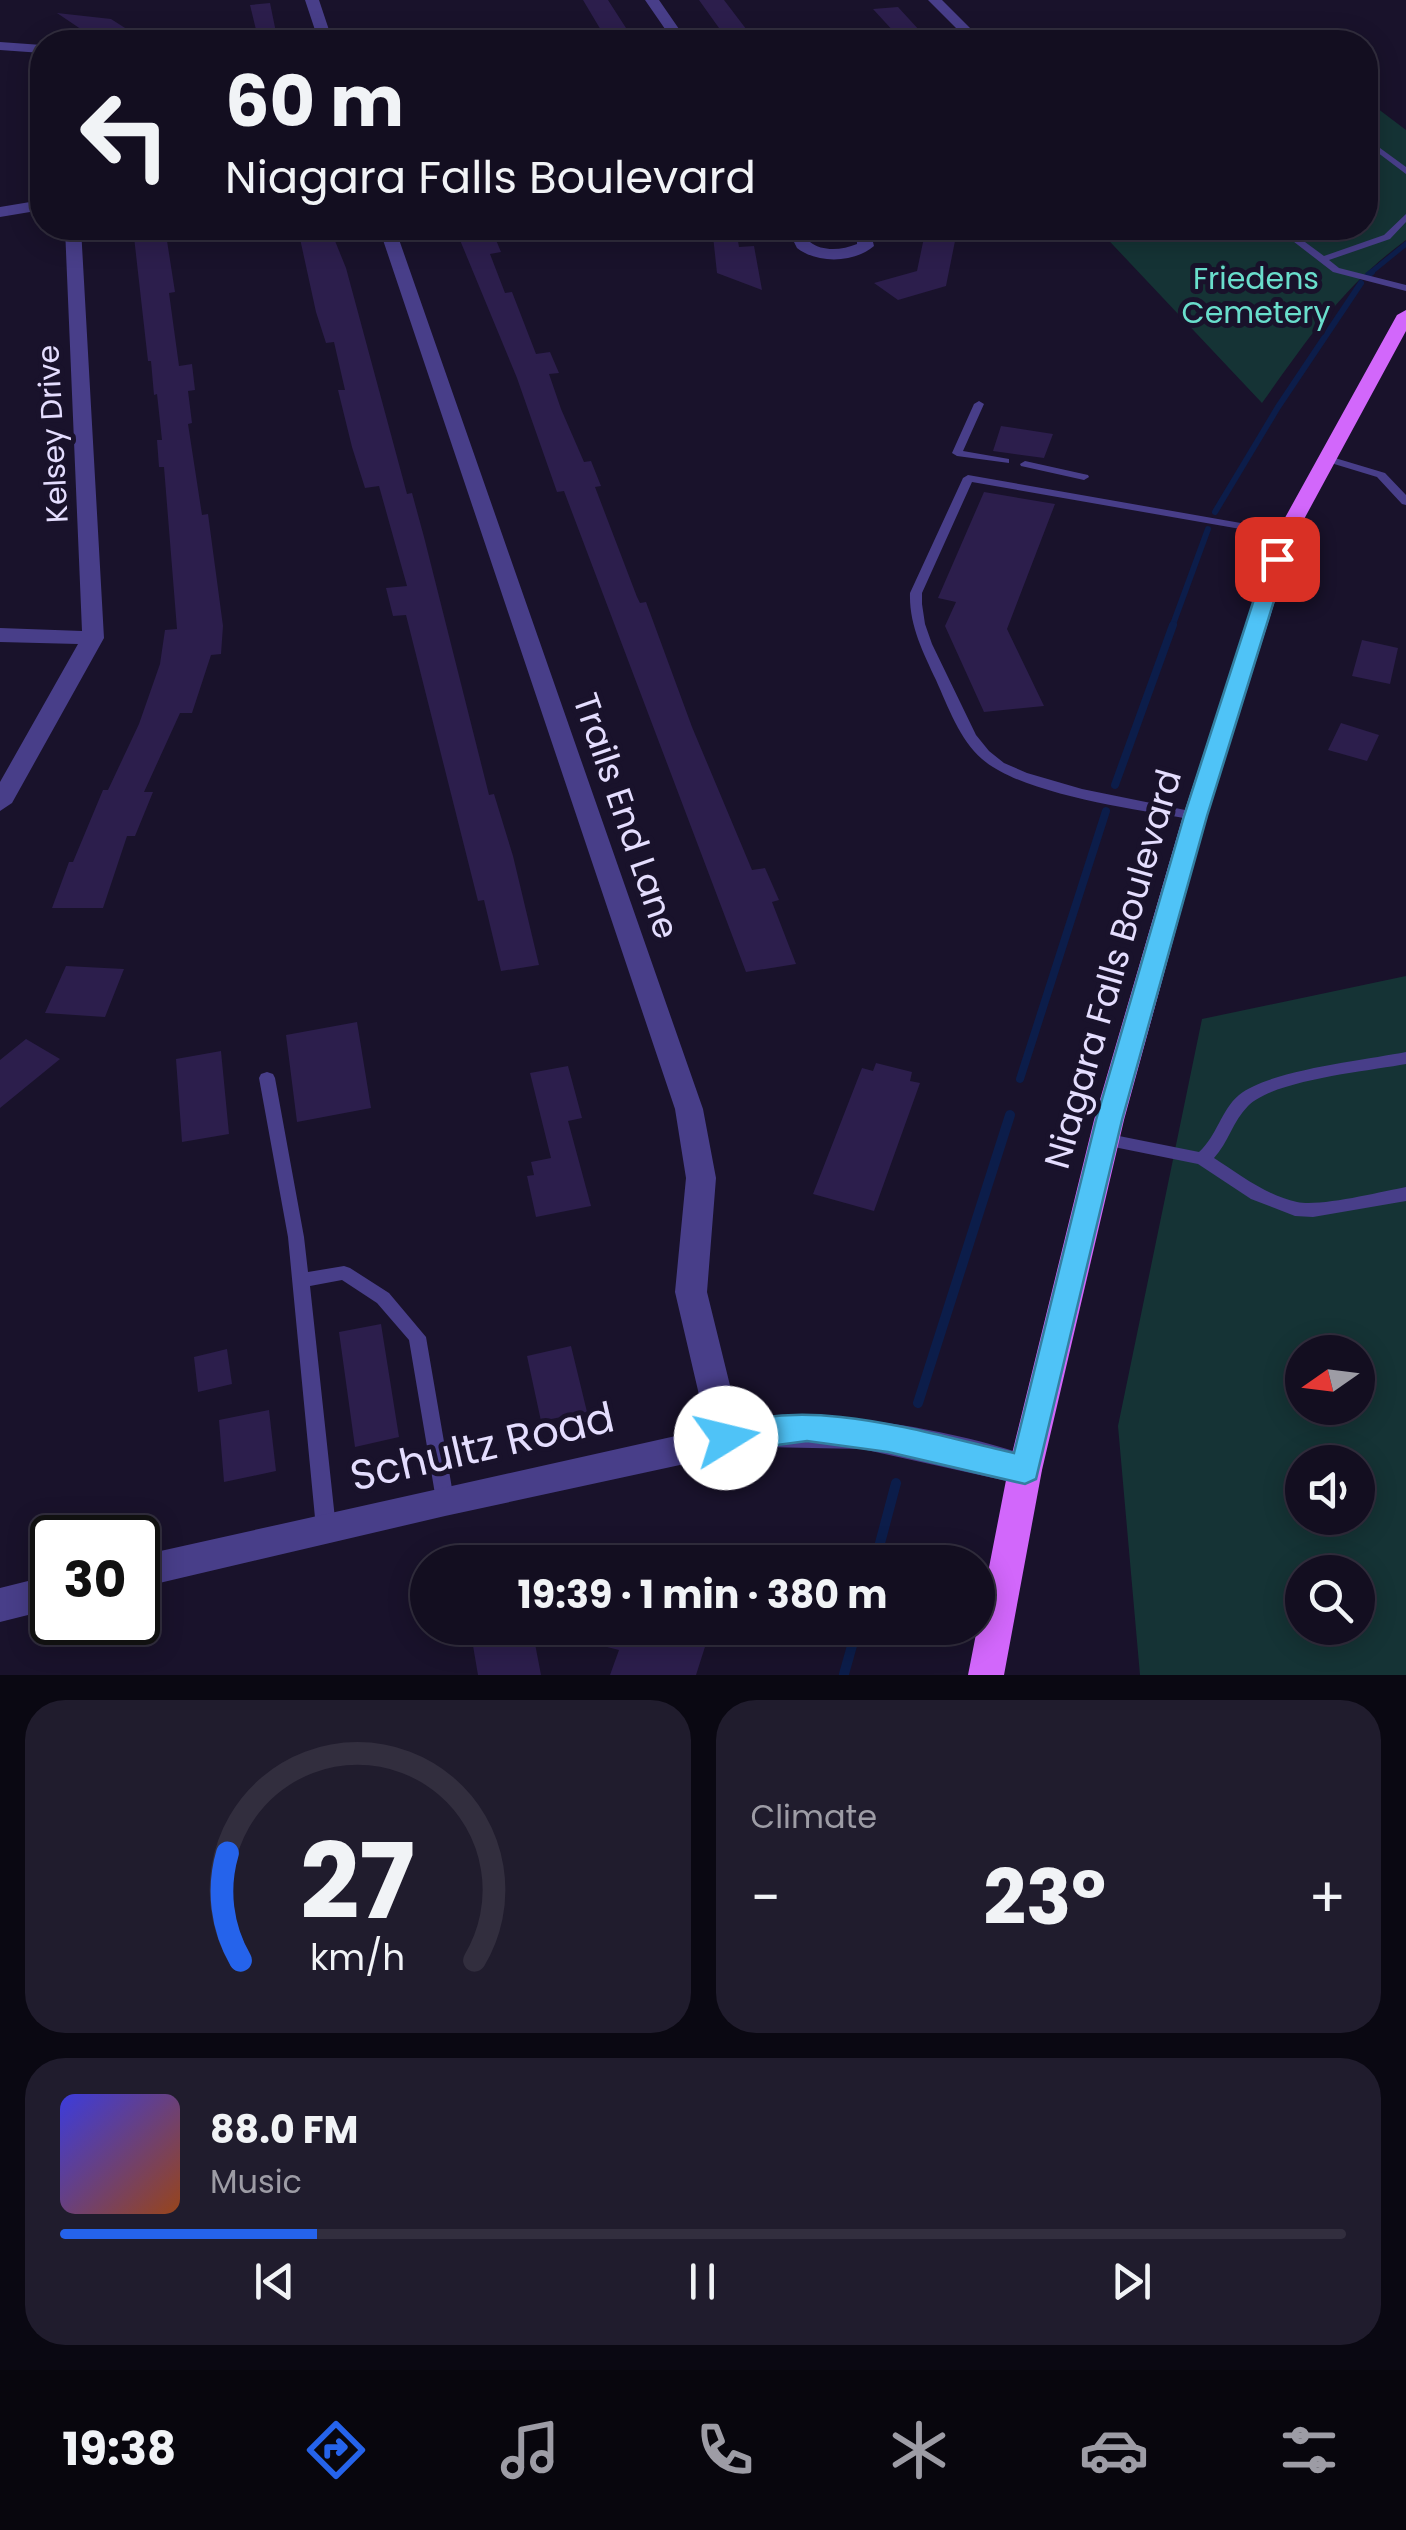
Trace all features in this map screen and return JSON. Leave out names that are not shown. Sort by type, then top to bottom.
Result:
[{"type":"main road","name":"Niagara Falls Boulevard","points":[[986,1675],[1025,1470],[1104,1139],[1196,816],[1286,534],[1406,316]]},
{"type":"street","points":[[312,0],[322,30]]},
{"type":"street","points":[[652,0],[673,30]]},
{"type":"street","points":[[935,0],[965,30]]},
{"type":"street","points":[[0,46],[30,48]]},
{"type":"street","points":[[0,212],[30,207]]},
{"type":"street","name":"Kelsey Drive","points":[[74,240],[93,638]]},
{"type":"street","name":"Trails End Lane","points":[[391,240],[689,1110],[701,1178],[691,1292],[726,1438]]},
{"type":"street","points":[[803,240],[805,248],[816,252],[848,253],[866,246],[865,240]]},
{"type":"street","points":[[0,635],[93,638],[0,803]]},
{"type":"street","name":"Schultz Road","points":[[160,1567],[726,1438],[807,1428],[888,1438],[1025,1470]]},
{"type":"street","points":[[0,1604],[30,1597]]},
{"type":"lane","points":[[1378,150],[1406,171]]},
{"type":"lane","points":[[1322,260],[1388,237],[1406,217]]},
{"type":"lane","points":[[1297,240],[1347,274],[1406,288]]},
{"type":"lane","points":[[979,404],[957,453],[1006,461]]},
{"type":"lane","points":[[1326,458],[1381,475],[1406,502]]},
{"type":"lane","points":[[1025,464],[1084,476]]},
{"type":"lane","points":[[1196,816],[1017,776],[985,756],[954,706],[928,650],[914,612],[916,593],[968,478],[1286,534]]},
{"type":"lane","points":[[1202,1159],[1218,1148],[1232,1114],[1250,1094],[1406,1058]]},
{"type":"lane","points":[[267,1078],[301,1280],[326,1528]]},
{"type":"lane","points":[[1104,1139],[1202,1159],[1256,1194],[1295,1209],[1328,1208],[1406,1194]]},
{"type":"lane","points":[[301,1280],[344,1273],[383,1298],[417,1337],[444,1500]]},
{"type":"green space","name":"Friedens Cemetery","points":[[1378,109],[1406,130],[1406,240],[1345,295],[1262,403],[1108,240],[1378,240]]},
{"type":"green space","points":[[1406,976],[1406,1675],[1140,1675],[1118,1426],[1202,1019]]},
{"type":"building","points":[[583,0],[608,0],[627,30],[601,30]]},
{"type":"building","points":[[699,0],[724,0],[747,30],[720,30]]},
{"type":"building","points":[[270,3],[276,30],[256,30],[250,5]]},
{"type":"building","points":[[898,7],[919,30],[892,30],[873,9]]},
{"type":"building","points":[[57,13],[111,19],[128,30],[82,30]]},
{"type":"building","points":[[134,240],[167,240],[175,292],[169,293],[179,366],[192,364],[195,390],[188,391],[192,423],[188,424],[202,515],[208,514],[223,626],[221,654],[211,655],[192,713],[180,713],[144,792],[153,792],[135,836],[127,836],[103,908],[52,908],[103,790],[108,790],[139,724],[160,664],[165,630],[177,629],[164,467],[159,467],[157,440],[162,440],[157,394],[154,395]]},
{"type":"building","points":[[300,240],[335,240],[346,268],[407,494],[412,493],[489,795],[494,794],[513,856],[539,965],[501,971],[484,900],[478,901],[406,615],[393,616],[386,588],[407,586],[379,486],[365,488],[338,390],[345,390],[334,342],[326,343]]},
{"type":"building","points":[[460,240],[496,240],[501,252],[490,254],[505,293],[512,292],[536,354],[550,352],[559,373],[549,374],[561,409],[584,462],[591,461],[601,486],[595,487],[637,597],[640,603],[646,602],[692,727],[752,870],[765,868],[779,900],[772,902],[796,964],[746,972],[564,491],[557,492],[517,378]]},
{"type":"building","points":[[713,240],[738,240],[739,247],[754,246],[762,290],[717,273]]},
{"type":"building","points":[[923,240],[955,240],[946,286],[898,300],[874,283],[917,271]]},
{"type":"building","points":[[1001,426],[1053,434],[1044,458],[993,451]]},
{"type":"building","points":[[984,492],[1055,504],[1007,629],[1044,706],[984,712],[945,626],[956,602],[938,598]]},
{"type":"building","points":[[1362,640],[1398,648],[1390,684],[1352,676]]},
{"type":"building","points":[[1341,723],[1379,735],[1367,761],[1328,750]]},
{"type":"building","points":[[66,966],[124,969],[105,1017],[45,1013]]},
{"type":"building","points":[[357,1022],[371,1108],[297,1122],[286,1035]]},
{"type":"building","points":[[26,1039],[60,1059],[0,1108],[0,1060]]},
{"type":"building","points":[[221,1051],[229,1134],[182,1142],[176,1059]]},
{"type":"building","points":[[876,1063],[912,1072],[910,1081],[920,1083],[874,1211],[813,1194],[862,1068],[873,1071]]},
{"type":"building","points":[[568,1066],[582,1118],[568,1121],[591,1206],[536,1217],[527,1176],[534,1175],[531,1162],[551,1158],[530,1073]]},
{"type":"building","points":[[381,1324],[399,1437],[355,1447],[339,1332]]},
{"type":"building","points":[[571,1346],[587,1412],[541,1421],[527,1356]]},
{"type":"building","points":[[227,1349],[232,1384],[198,1392],[194,1357]]},
{"type":"building","points":[[269,1410],[276,1471],[224,1482],[219,1420]]},
{"type":"building","points":[[473,1645],[535,1645],[541,1675],[478,1675]]},
{"type":"building","points":[[599,1645],[706,1645],[696,1675],[610,1675],[619,1650]]},
{"type":"waterway","points":[[1369,274],[1406,244]]},
{"type":"waterway","points":[[1368,275],[1372,272]]},
{"type":"waterway","points":[[1215,512],[1278,407],[1361,283]]},
{"type":"waterway","points":[[1172,627],[1208,529]]},
{"type":"waterway","points":[[1115,785],[1173,625]]},
{"type":"waterway","points":[[1020,1079],[1106,811]]},
{"type":"waterway","points":[[918,1403],[1010,1115]]},
{"type":"waterway","points":[[880,1545],[896,1483]]},
{"type":"waterway","points":[[844,1674],[852,1645]]},
{"type":"route","points":[[726,1438],[807,1428],[888,1438],[1025,1470],[1109,1120],[1196,816],[1277,559]]}]
